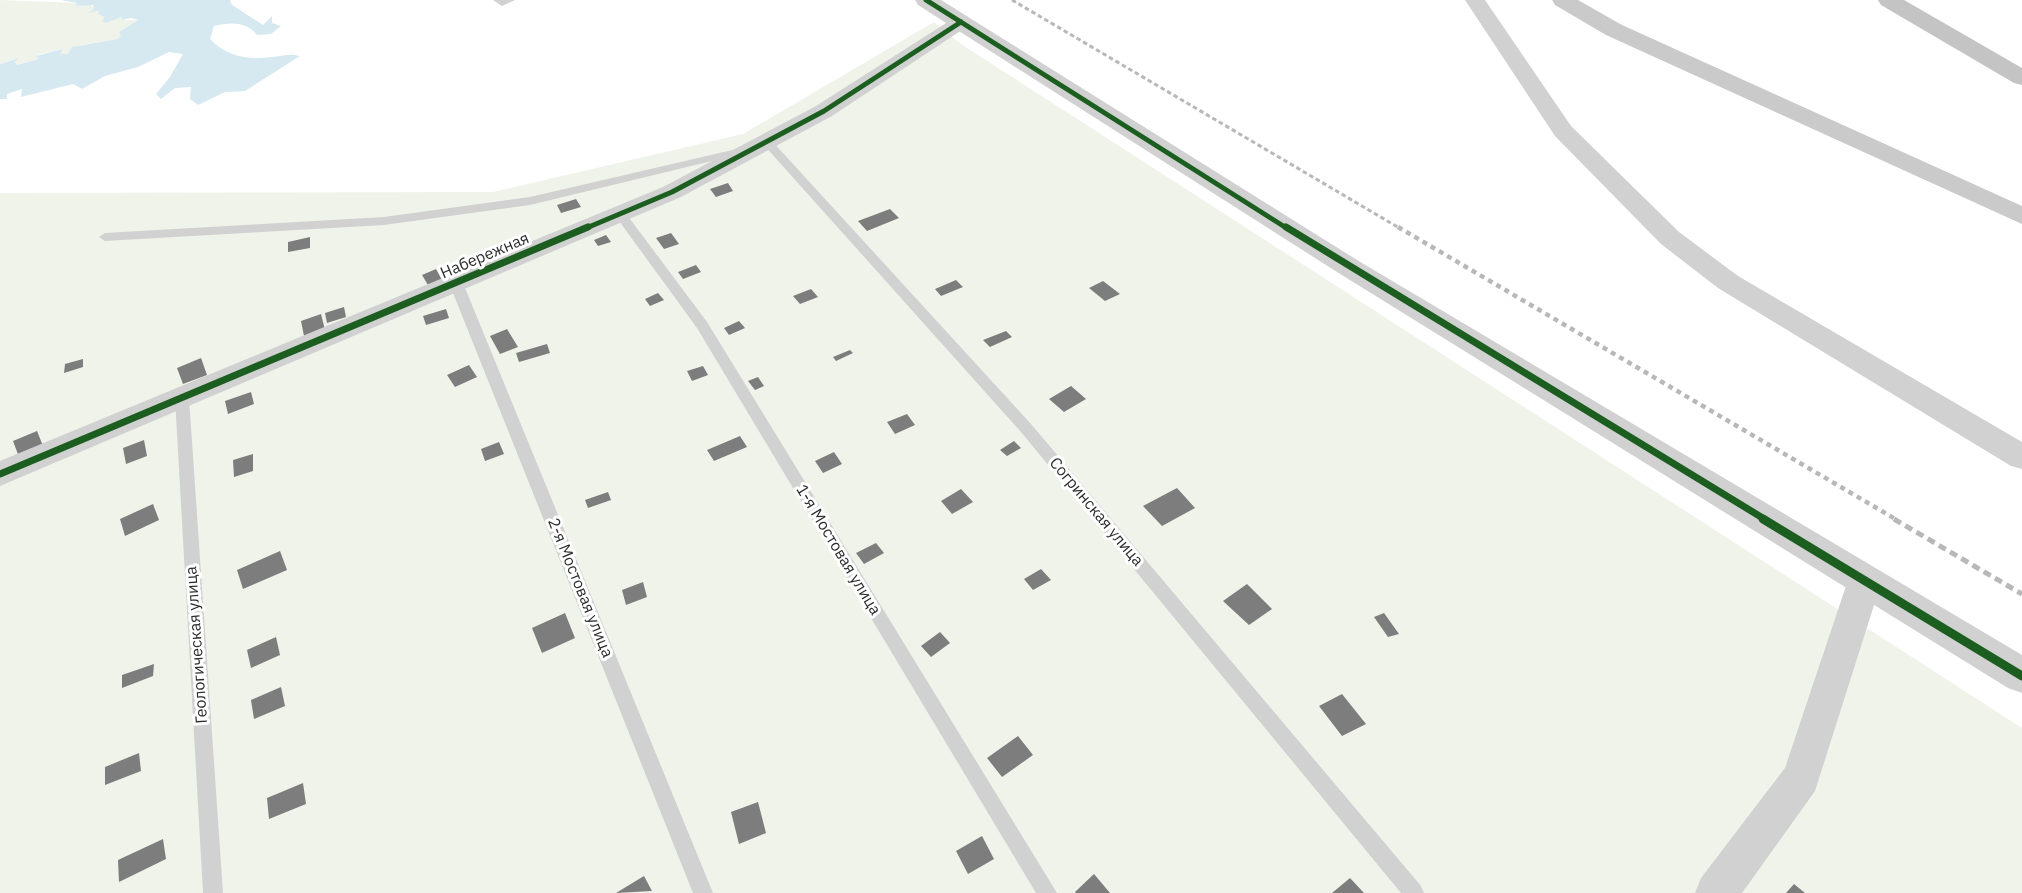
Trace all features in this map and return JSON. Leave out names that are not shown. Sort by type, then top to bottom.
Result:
[{"type":"main road","points":[[1563,0],[1614,30],[2022,216]]},
{"type":"main road","points":[[1889,0],[2022,78]]},
{"type":"main road","points":[[1910,0],[2022,66]]},
{"type":"street","points":[[926,0],[1347,266],[2022,676]]},
{"type":"street","points":[[1475,0],[1563,131],[1670,238],[1728,282],[2022,457]]},
{"type":"street","name":"Набережная","points":[[0,474],[672,192],[825,111],[961,22]]},
{"type":"street","points":[[1716,893],[1801,778],[1865,580]]},
{"type":"lane","points":[[498,0],[502,3],[510,0]]},
{"type":"lane","points":[[105,237],[384,221],[496,206],[530,201],[761,145]]},
{"type":"lane","name":"Согринская улица","points":[[761,145],[1026,428],[1414,893]]},
{"type":"lane","name":"1-я Мостовая улица","points":[[620,214],[702,325],[1047,893]]},
{"type":"lane","name":"2-я Мостовая улица","points":[[456,283],[703,893]]},
{"type":"lane","name":"Геологическая улица","points":[[182,398],[213,893]]},
{"type":"shaded area","points":[[0,0],[78,3],[77,6],[89,3],[95,9],[90,12],[100,11],[106,17],[102,21],[121,17],[122,20],[138,20],[119,32],[122,36],[117,39],[80,45],[68,54],[61,54],[61,49],[37,55],[39,59],[16,65],[15,59],[0,64]]},
{"type":"shaded area","points":[[61,0],[230,0],[232,5],[263,25],[272,16],[272,23],[281,26],[271,34],[257,35],[243,25],[214,26],[210,39],[223,50],[246,57],[300,56],[245,91],[225,92],[198,105],[190,99],[191,87],[175,88],[161,99],[156,94],[170,77],[183,54],[169,52],[138,67],[105,76],[82,89],[73,84],[21,97],[22,89],[7,94],[7,99],[0,99],[0,64],[19,58],[15,62],[17,65],[39,59],[36,56],[62,49],[61,54],[68,54],[72,47],[117,39],[121,36],[119,32],[138,20],[131,18],[122,20],[121,17],[106,23],[102,21],[105,17],[98,14],[99,11],[88,13],[94,9],[93,5],[76,6],[77,3]]},
{"type":"shaded area","points":[[934,22],[961,44],[2022,728],[2022,893],[0,893],[0,193],[493,192],[743,134]]},
{"type":"building","points":[[728,183],[733,191],[716,197],[710,189]]},
{"type":"building","points":[[576,199],[581,207],[561,213],[557,205]]},
{"type":"building","points":[[890,209],[899,218],[867,231],[858,221]]},
{"type":"building","points":[[671,233],[679,244],[664,249],[656,238]]},
{"type":"building","points":[[606,235],[611,242],[598,246],[594,240]]},
{"type":"building","points":[[310,237],[310,248],[288,252],[288,242]]},
{"type":"building","points":[[696,265],[701,272],[683,279],[678,272]]},
{"type":"building","points":[[436,269],[442,280],[428,285],[422,275]]},
{"type":"building","points":[[956,280],[963,287],[941,296],[935,289]]},
{"type":"building","points":[[1103,281],[1120,294],[1105,301],[1089,288]]},
{"type":"building","points":[[811,289],[818,297],[800,304],[793,296]]},
{"type":"building","points":[[658,293],[664,300],[650,306],[645,299]]},
{"type":"building","points":[[344,307],[346,317],[327,323],[325,313]]},
{"type":"building","points":[[446,309],[449,318],[426,325],[423,316]]},
{"type":"building","points":[[321,314],[326,334],[305,341],[301,321]]},
{"type":"building","points":[[739,321],[745,328],[729,335],[724,328]]},
{"type":"building","points":[[507,329],[518,347],[500,354],[490,336]]},
{"type":"building","points":[[1006,331],[1012,337],[990,347],[983,340]]},
{"type":"building","points":[[547,344],[550,353],[519,362],[516,353]]},
{"type":"building","points":[[850,350],[853,353],[836,361],[833,357]]},
{"type":"building","points":[[201,358],[207,375],[183,384],[177,368]]},
{"type":"building","points":[[83,359],[83,367],[64,373],[65,364]]},
{"type":"building","points":[[469,365],[477,377],[455,387],[447,375]]},
{"type":"building","points":[[703,366],[708,375],[692,381],[687,371]]},
{"type":"building","points":[[758,377],[764,386],[755,390],[748,381]]},
{"type":"building","points":[[1071,386],[1086,399],[1064,412],[1049,399]]},
{"type":"building","points":[[251,392],[254,404],[228,414],[225,401]]},
{"type":"building","points":[[907,414],[915,425],[895,434],[887,422]]},
{"type":"building","points":[[37,431],[43,446],[19,457],[13,441]]},
{"type":"building","points":[[740,436],[747,447],[714,461],[707,450]]},
{"type":"building","points":[[144,440],[147,456],[126,464],[123,448]]},
{"type":"building","points":[[1014,441],[1021,448],[1007,456],[1000,450]]},
{"type":"building","points":[[499,442],[504,454],[485,461],[481,449]]},
{"type":"building","points":[[834,452],[842,464],[823,473],[815,461]]},
{"type":"building","points":[[253,454],[253,471],[234,477],[233,460]]},
{"type":"building","points":[[1177,488],[1195,508],[1162,526],[1143,506]]},
{"type":"building","points":[[961,489],[973,502],[952,514],[941,501]]},
{"type":"building","points":[[608,492],[611,500],[588,508],[585,500]]},
{"type":"building","points":[[153,504],[159,520],[125,536],[120,519]]},
{"type":"building","points":[[876,543],[884,553],[864,564],[856,553]]},
{"type":"building","points":[[280,551],[287,570],[243,589],[237,570]]},
{"type":"building","points":[[1041,569],[1051,580],[1033,590],[1024,579]]},
{"type":"building","points":[[643,582],[647,597],[626,605],[622,590]]},
{"type":"building","points":[[1247,584],[1272,609],[1249,625],[1223,601]]},
{"type":"building","points":[[565,613],[575,638],[542,653],[532,628]]},
{"type":"building","points":[[1384,613],[1399,634],[1388,637],[1374,617]]},
{"type":"building","points":[[940,632],[950,643],[931,657],[921,646]]},
{"type":"building","points":[[276,637],[280,655],[251,668],[247,650]]},
{"type":"building","points":[[154,664],[153,676],[122,688],[122,675]]},
{"type":"building","points":[[281,687],[285,706],[254,719],[251,700]]},
{"type":"building","points":[[1342,694],[1366,724],[1342,736],[1319,706]]},
{"type":"building","points":[[1018,736],[1033,755],[1002,777],[987,758]]},
{"type":"building","points":[[139,753],[141,771],[105,785],[105,767]]},
{"type":"building","points":[[303,783],[306,804],[269,819],[267,798]]},
{"type":"building","points":[[758,802],[766,833],[739,844],[731,812]]},
{"type":"building","points":[[982,836],[994,859],[968,874],[956,851]]},
{"type":"building","points":[[163,839],[166,859],[119,882],[118,860]]},
{"type":"building","points":[[1094,874],[1110,893],[1075,892]]},
{"type":"building","points":[[644,876],[652,891],[616,893]]},
{"type":"building","points":[[1350,878],[1364,893],[1332,893]]},
{"type":"building","points":[[1794,884],[1805,893],[1786,893]]},
{"type":"railway","points":[[1012,0],[1401,229]]},
{"type":"railway","points":[[1398,227],[1897,520]]},
{"type":"railway","points":[[1894,519],[2022,594]]},
{"type":"cycle path","points":[[926,0],[1347,266],[2022,676]]},
{"type":"cycle path","points":[[0,474],[672,192],[824,111],[961,22]]}]
